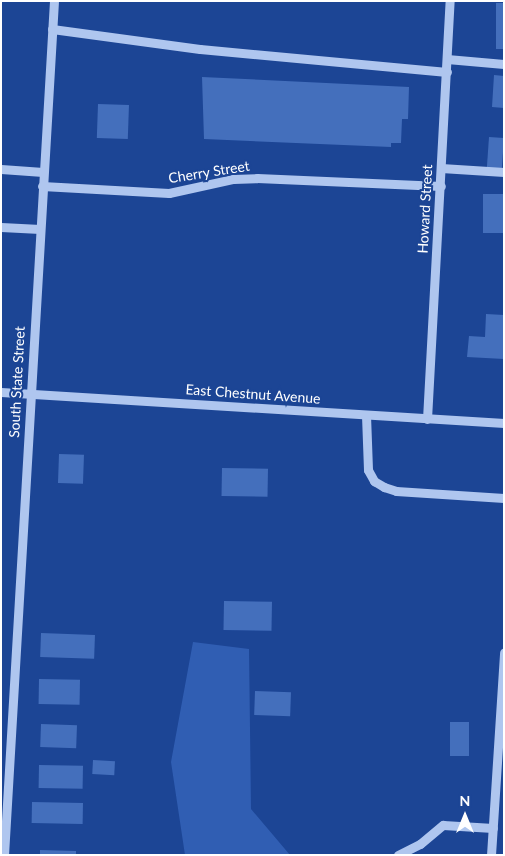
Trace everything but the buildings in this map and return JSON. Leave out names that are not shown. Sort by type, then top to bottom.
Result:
[{"type":"street","name":"South State Street","points":[[4,855],[4,797],[54,1]]},
{"type":"street","name":"Howard Street","points":[[427,419],[450,1]]},
{"type":"street","points":[[52,29],[200,48],[447,72]]},
{"type":"street","points":[[447,60],[504,64]]},
{"type":"street","points":[[441,168],[504,172]]},
{"type":"street","points":[[1,169],[43,172]]},
{"type":"street","name":"Cherry Street","points":[[42,186],[169,193],[233,179],[257,178],[441,186]]},
{"type":"street","points":[[1,227],[40,229]]},
{"type":"street","name":"East Chestnut Avenue","points":[[1,392],[504,423]]},
{"type":"street","points":[[366,415],[368,470],[374,481],[396,491],[504,498]]},
{"type":"street","points":[[491,855],[504,652]]},
{"type":"street","points":[[398,855],[420,844],[443,825],[493,828]]},
{"type":"shaded area","points":[[193,642],[249,649],[251,809],[290,855],[185,855],[171,762]]}]
